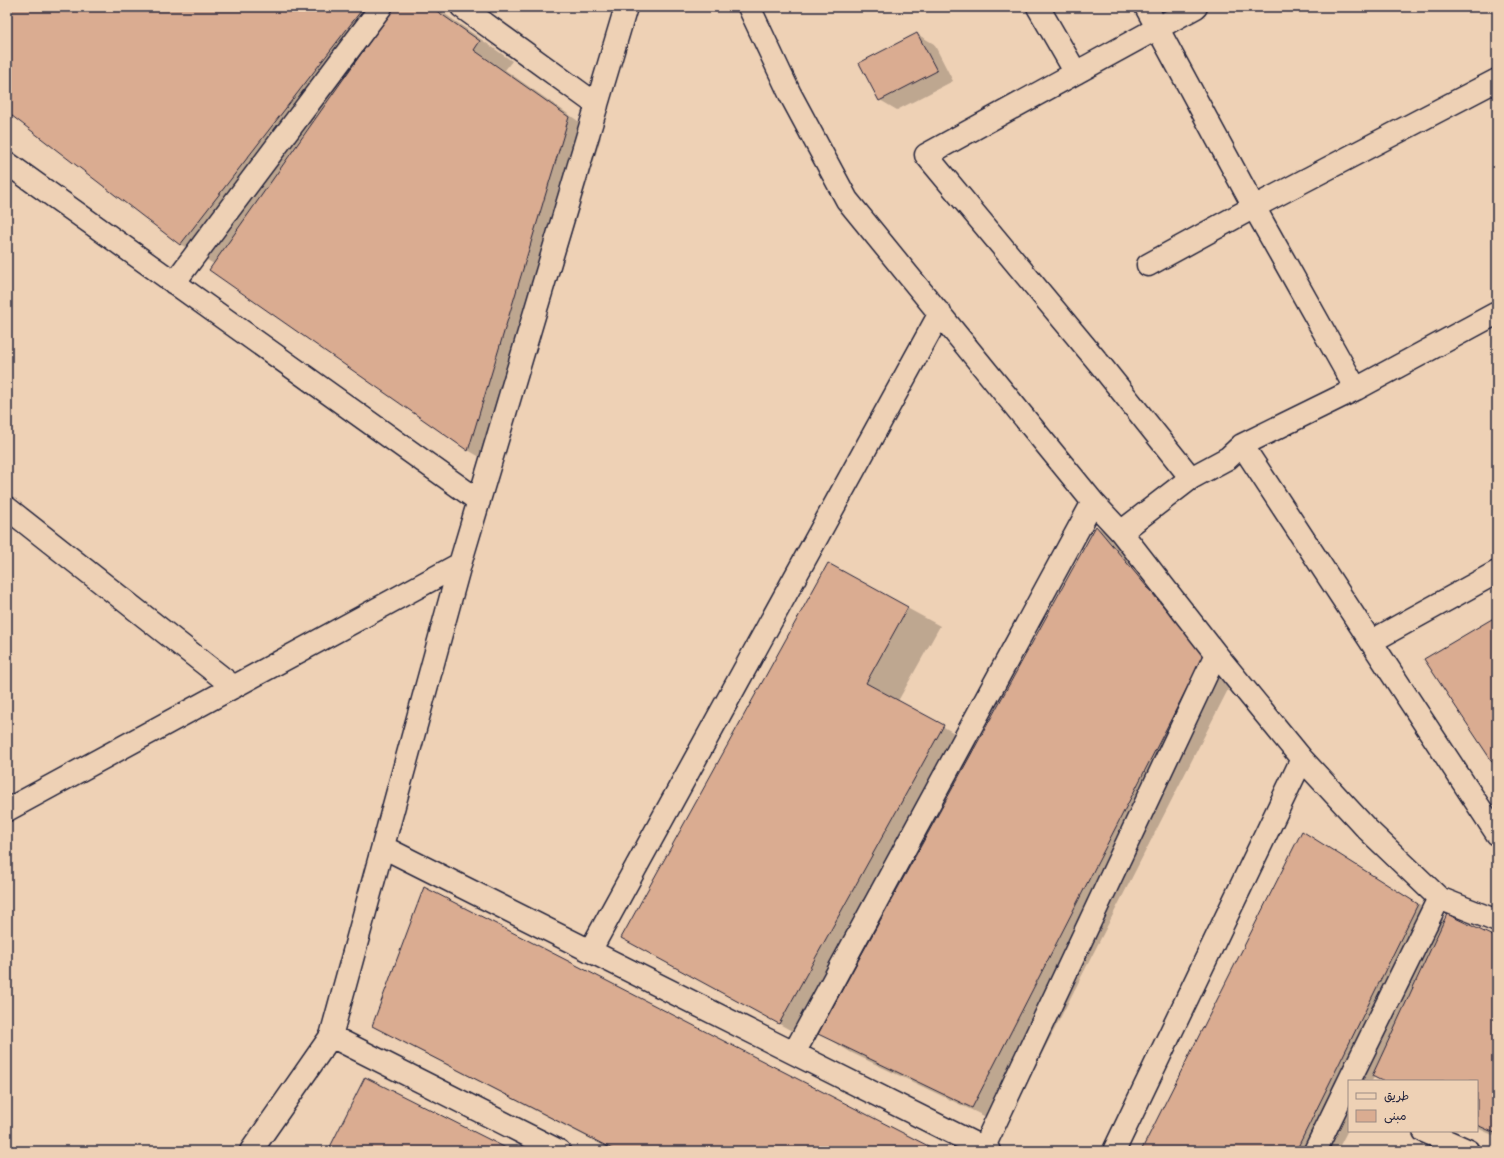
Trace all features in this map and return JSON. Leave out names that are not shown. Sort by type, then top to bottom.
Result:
[{"type":"street","points":[[174,283],[381,7]]},
{"type":"street","points":[[462,7],[597,105]]},
{"type":"street","points":[[251,1151],[331,1036],[460,564],[626,7]]},
{"type":"street","points":[[749,7],[790,94],[847,200],[1093,502],[1121,532],[1216,654],[1302,759],[1367,829],[1439,898],[1497,921]]},
{"type":"street","points":[[1038,7],[1076,73]]},
{"type":"street","points":[[1146,7],[1254,207],[1356,389]]},
{"type":"street","points":[[1191,478],[1103,368],[926,156],[1196,7]]},
{"type":"street","points":[[1148,265],[1254,207],[1497,80]]},
{"type":"street","points":[[7,163],[479,501]]},
{"type":"street","points":[[590,951],[940,313]]},
{"type":"street","points":[[1121,532],[1191,478],[1228,458],[1242,445],[1356,389],[1497,313]]},
{"type":"street","points":[[1242,445],[1372,641],[1497,834]]},
{"type":"street","points":[[794,1053],[1093,502]]},
{"type":"street","points":[[7,508],[234,687]]},
{"type":"street","points":[[7,810],[460,564]]},
{"type":"street","points":[[1372,641],[1497,572]]},
{"type":"street","points":[[383,847],[985,1150],[1216,654]]},
{"type":"street","points":[[1114,1151],[1302,759]]},
{"type":"street","points":[[1351,1080],[1439,898]]},
{"type":"street","points":[[331,1036],[559,1151]]},
{"type":"street","points":[[1315,1151],[1347,1088]]},
{"type":"street","points":[[1426,1132],[1469,1151]]},
{"type":"building","points":[[7,7],[364,7],[180,245],[7,112]]},
{"type":"building","points":[[394,7],[431,7],[480,41],[474,50],[569,117],[468,451],[209,270]]},
{"type":"building","points":[[917,33],[937,71],[879,101],[859,63]]},
{"type":"building","points":[[1096,526],[1204,655],[972,1108],[818,1034]]},
{"type":"building","points":[[828,563],[908,607],[866,683],[944,725],[779,1024],[621,938]]},
{"type":"building","points":[[1497,616],[1497,769],[1424,659]]},
{"type":"building","points":[[1302,831],[1418,904],[1296,1151],[1141,1151]]},
{"type":"building","points":[[424,887],[938,1151],[616,1151],[372,1026]]},
{"type":"building","points":[[1447,914],[1497,938],[1497,1134],[1478,1125],[1478,1080],[1380,1080],[1372,1076]]},
{"type":"building","points":[[365,1077],[512,1151],[328,1151]]}]
